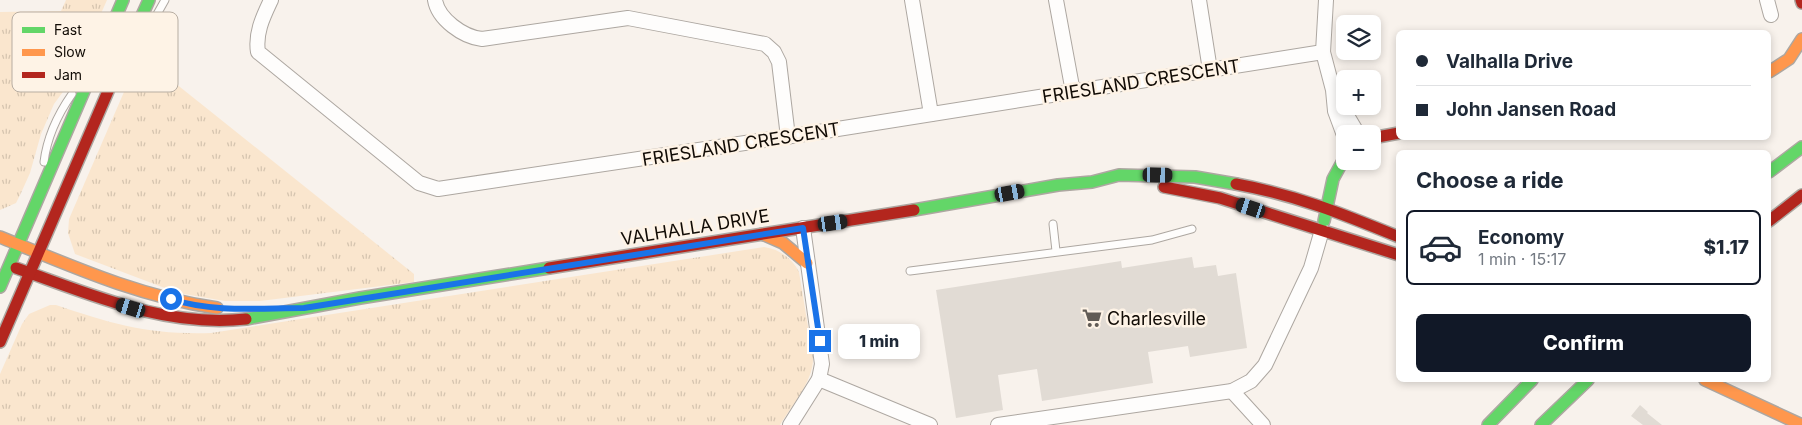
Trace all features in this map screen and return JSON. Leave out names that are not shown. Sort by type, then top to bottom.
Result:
[{"type":"main road","points":[[118,12],[123,0]]},
{"type":"main road","points":[[144,12],[149,0]]},
{"type":"main road","points":[[1771,71],[1786,62],[1796,53],[1802,39]]},
{"type":"main road","points":[[0,287],[5,264],[18,244],[82,92]]},
{"type":"main road","points":[[0,342],[107,92]]},
{"type":"main road","points":[[1381,136],[1396,134]]},
{"type":"main road","points":[[1771,171],[1802,148]]},
{"type":"main road","points":[[1322,230],[1333,179],[1338,170]]},
{"type":"main road","name":"VALHALLA DRIVE","points":[[1092,182],[1119,175],[1195,177],[1278,192],[1326,207],[1396,236]]},
{"type":"main road","name":"VALHALLA DRIVE","points":[[5,264],[117,304],[171,318],[237,320],[271,316],[304,308],[1058,185],[1092,182],[1190,190],[1396,254]]},
{"type":"main road","points":[[1771,219],[1802,195]]},
{"type":"main road","points":[[1771,232],[1802,209]]},
{"type":"main road","points":[[762,234],[783,243],[807,263]]},
{"type":"main road","name":"VALHALLA DRIVE","points":[[0,237],[116,282],[192,306],[235,310],[304,308]]},
{"type":"main road","points":[[1488,425],[1530,382]]},
{"type":"main road","points":[[1541,425],[1586,382]]},
{"type":"main road","points":[[1710,382],[1802,425]]},
{"type":"street","name":"FRIESLAND CRESCENT","points":[[271,0],[256,41],[258,52],[419,183],[438,189],[788,137],[1323,52]]},
{"type":"street","points":[[435,0],[442,16],[473,38],[482,39],[628,18],[765,44],[774,52],[779,62],[788,137]]},
{"type":"street","points":[[912,0],[931,114]]},
{"type":"street","points":[[1056,0],[1073,92]]},
{"type":"street","points":[[1199,0],[1210,70]]},
{"type":"street","points":[[1326,0],[1323,52],[1333,90],[1335,112],[1340,125]]},
{"type":"street","points":[[1767,0],[1771,15]]},
{"type":"street","points":[[1333,90],[1353,125]]},
{"type":"street","points":[[790,425],[819,379],[821,355],[803,228]]},
{"type":"street","points":[[998,425],[1232,391],[1252,381],[1265,365],[1311,268],[1322,230]]},
{"type":"street","points":[[819,379],[930,425]]},
{"type":"street","points":[[1232,391],[1263,425]]},
{"type":"lane","points":[[158,12],[165,0]]},
{"type":"lane","points":[[1053,224],[1056,251]]},
{"type":"lane","points":[[910,271],[1152,240],[1192,229]]},
{"type":"green space","points":[[66,0],[107,0],[102,12],[12,12],[12,92],[63,92],[54,104],[41,134],[30,173],[16,203],[0,210],[0,12],[61,11]]},
{"type":"green space","points":[[178,85],[414,274],[414,282],[260,301],[225,301],[178,293],[75,254],[68,233],[69,219],[124,92],[178,92]]},
{"type":"green space","points":[[764,247],[784,255],[793,262],[799,272],[813,357],[810,375],[806,384],[780,425],[0,425],[0,374],[22,324],[29,314],[50,305],[56,305],[95,318],[132,327],[169,332],[211,333]]},
{"type":"building","name":"Charlesville","points":[[1192,257],[1194,268],[1216,265],[1218,276],[1236,273],[1247,348],[1190,357],[1188,346],[1148,352],[1153,383],[1042,401],[1037,369],[998,375],[1003,410],[956,418],[936,290],[1121,261],[1122,268]]},
{"type":"building","points":[[1640,405],[1662,425],[1643,425],[1631,416]]},
{"type":"traffic: fast","points":[[118,12],[123,0]]},
{"type":"traffic: fast","points":[[144,12],[149,0]]},
{"type":"traffic: fast","points":[[0,287],[84,92]]},
{"type":"traffic: fast","points":[[1771,170],[1802,147]]},
{"type":"traffic: fast","points":[[1324,221],[1333,179],[1338,170]]},
{"type":"traffic: fast","points":[[914,210],[1058,185],[1092,182],[1119,175],[1195,177],[1236,184]]},
{"type":"traffic: fast","points":[[246,319],[360,298],[549,268]]},
{"type":"traffic: fast","points":[[1488,425],[1530,382]]},
{"type":"traffic: fast","points":[[1541,425],[1586,382]]},
{"type":"traffic: slow","points":[[1771,71],[1789,59],[1802,39]]},
{"type":"traffic: slow","points":[[762,234],[783,243],[807,263]]},
{"type":"traffic: slow","points":[[0,237],[133,288],[188,303],[217,308]]},
{"type":"traffic: slow","points":[[1709,382],[1802,425]]},
{"type":"traffic: jam","points":[[0,342],[108,92]]},
{"type":"traffic: jam","points":[[1381,136],[1396,134]]},
{"type":"traffic: jam","points":[[1236,184],[1258,188],[1299,200],[1339,213],[1396,236]]},
{"type":"traffic: jam","points":[[1164,187],[1220,198],[1396,254]]},
{"type":"traffic: jam","points":[[1771,219],[1802,195]]},
{"type":"traffic: jam","points":[[549,268],[914,210]]},
{"type":"traffic: jam","points":[[16,268],[100,298],[157,314],[216,320],[246,319]]},
{"type":"place","name":"Charlesville","points":[[1092,318]]},
{"type":"route","points":[[171,299],[192,306],[235,310],[304,308],[803,228],[820,341]]}]
